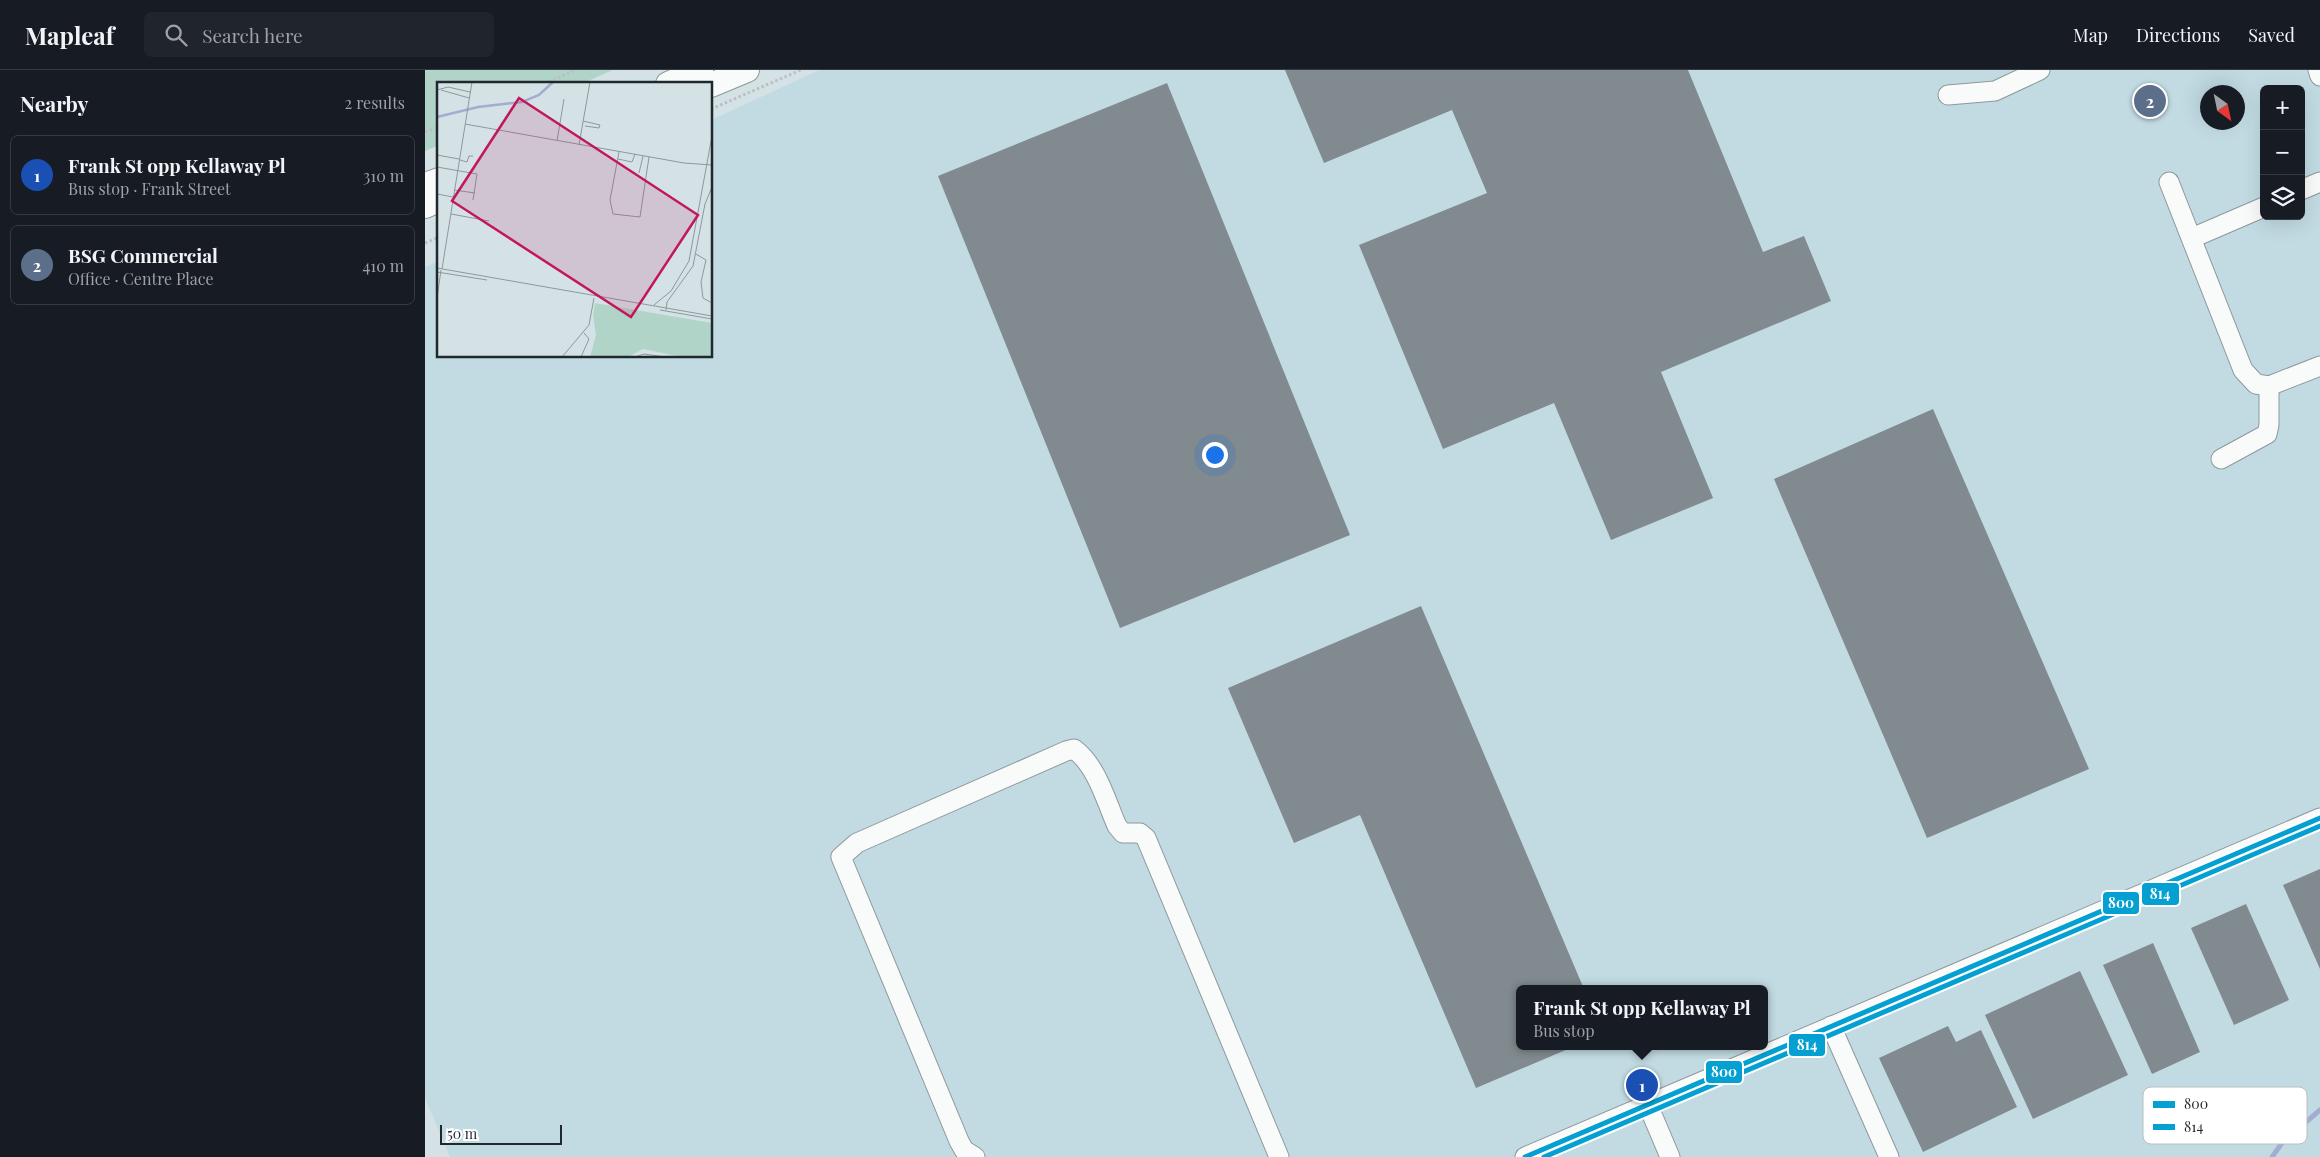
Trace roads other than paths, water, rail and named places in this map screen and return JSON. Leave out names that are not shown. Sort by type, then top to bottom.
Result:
[{"type":"main road","points":[[673,82],[701,70]]},
{"type":"main road","points":[[713,84],[747,70]]},
{"type":"main road","points":[[425,186],[437,181]]},
{"type":"main road","points":[[425,206],[437,202]]},
{"type":"street","points":[[1949,95],[1995,91],[2040,70]]},
{"type":"street","points":[[2318,70],[2320,76]]},
{"type":"street","points":[[2169,182],[2243,370],[2256,384],[2269,386],[2320,366]]},
{"type":"street","points":[[2305,188],[2320,182]]},
{"type":"street","points":[[425,210],[437,202]]},
{"type":"street","points":[[2192,238],[2260,208]]},
{"type":"street","points":[[2221,459],[2267,434],[2269,424],[2269,386]]},
{"type":"street","points":[[975,1157],[965,1150],[959,1141],[841,857],[857,843],[1065,750],[1074,749],[1081,754],[1092,771],[1117,826],[1123,833],[1140,833],[1146,838],[1279,1157]]},
{"type":"street","points":[[1525,1157],[2320,818]]},
{"type":"street","points":[[1831,1026],[1889,1157]]},
{"type":"street","points":[[1648,1105],[1670,1157]]},
{"type":"waterway","points":[[2307,1121],[2320,1110]]},
{"type":"waterway","points":[[2272,1157],[2281,1144]]},
{"type":"place","name":"BSG Commercial","points":[[2150,101]]},
{"type":"place","name":"Frank St opp Kellaway Pl","points":[[1642,1085]]}]
